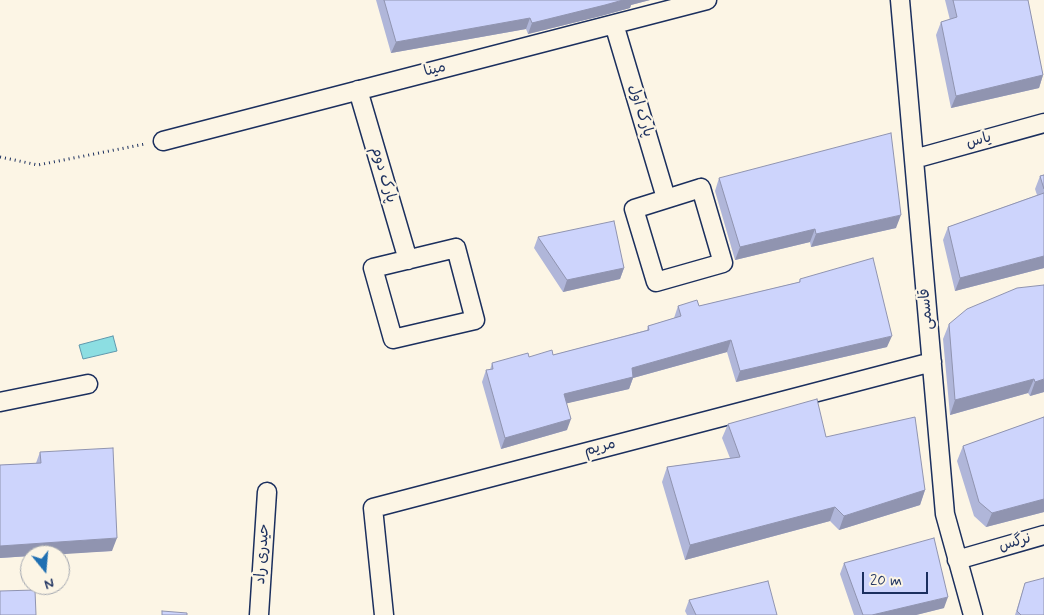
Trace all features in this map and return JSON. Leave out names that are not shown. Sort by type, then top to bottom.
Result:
[{"type":"street","name":"مینا","points":[[163,141],[707,0]]},
{"type":"street","name":"قاسمی","points":[[900,0],[945,514],[973,615]]},
{"type":"street","name":"پارک اول","points":[[614,24],[666,198]]},
{"type":"street","name":"پارک دوم","points":[[358,90],[408,260]]},
{"type":"street","name":"یاس","points":[[914,159],[1044,123]]},
{"type":"street","points":[[701,188],[723,263],[656,282],[634,209],[666,198],[701,188]]},
{"type":"street","points":[[456,248],[475,320],[393,339],[373,268],[408,260],[456,248]]},
{"type":"street","name":"مریم","points":[[384,615],[373,508],[932,362]]},
{"type":"street","points":[[0,402],[88,384]]},
{"type":"street","name":"حیدری راد","points":[[259,615],[267,492]]},
{"type":"street","name":"نرگس","points":[[957,560],[1044,535]]},
{"type":"path","points":[[0,157],[38,165],[163,141]]},
{"type":"water","points":[[113,336],[117,351],[83,359],[79,345]]},
{"type":"building","points":[[384,0],[623,0],[532,23],[530,18],[396,42]]},
{"type":"building","points":[[953,0],[1028,0],[1043,75],[956,96],[941,22],[957,17]]},
{"type":"building","points":[[891,133],[901,215],[816,234],[815,229],[740,247],[719,178]]},
{"type":"building","points":[[1044,175],[1044,189],[1040,176]]},
{"type":"building","points":[[1044,193],[1044,256],[960,278],[948,227]]},
{"type":"building","points":[[614,221],[624,268],[567,280],[538,237]]},
{"type":"building","points":[[873,258],[892,336],[740,371],[731,340],[632,368],[633,377],[564,394],[571,419],[505,438],[486,370],[493,369],[492,363],[528,353],[529,357],[552,350],[553,355],[649,330],[648,326],[681,316],[678,306],[697,300],[699,306],[800,282],[800,279]]},
{"type":"building","points":[[1044,285],[1044,379],[1035,382],[1034,379],[955,400],[949,324],[967,309],[1017,288]]},
{"type":"building","points":[[817,399],[826,437],[915,417],[925,490],[844,516],[835,507],[690,545],[667,467],[740,457],[728,424]]},
{"type":"building","points":[[1044,417],[1044,499],[992,513],[979,502],[963,446]]},
{"type":"building","points":[[113,448],[117,538],[0,546],[0,465],[41,463],[40,452]]},
{"type":"building","points":[[934,538],[948,597],[872,615],[863,615],[844,563]]},
{"type":"building","points":[[1044,578],[1044,615],[1021,615],[1017,611],[1025,583]]},
{"type":"building","points":[[768,581],[777,615],[696,615],[689,600]]},
{"type":"building","points":[[20,590],[20,595],[35,595],[36,615],[0,615],[0,591]]},
{"type":"building","points":[[162,611],[187,613],[187,615],[162,615]]}]
